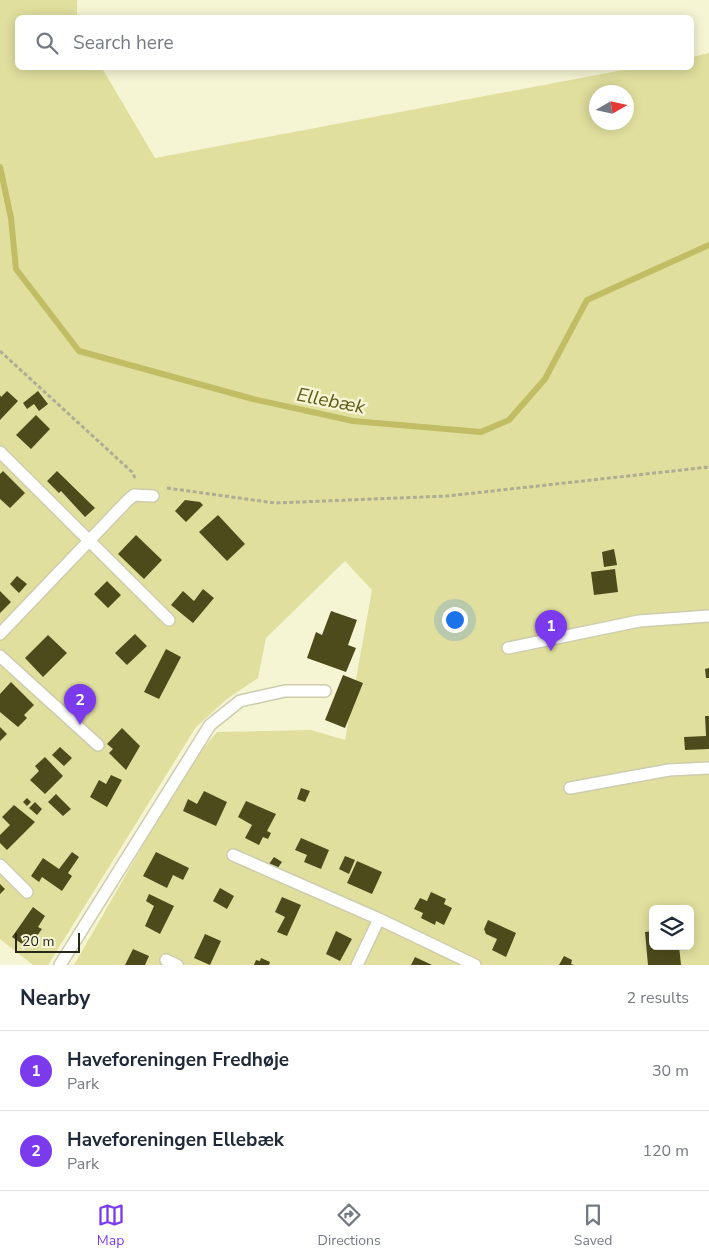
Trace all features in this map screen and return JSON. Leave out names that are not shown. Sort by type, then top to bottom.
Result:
[{"type":"lane","points":[[0,452],[169,620]]},
{"type":"lane","points":[[0,634],[88,540],[134,495],[153,496]]},
{"type":"lane","points":[[508,648],[639,621],[709,616]]},
{"type":"lane","points":[[0,656],[98,745]]},
{"type":"lane","points":[[60,965],[210,725],[240,701],[285,691],[325,691]]},
{"type":"lane","points":[[570,788],[669,770],[709,768]]},
{"type":"lane","points":[[233,855],[379,919],[475,965]]},
{"type":"lane","points":[[0,865],[27,892]]},
{"type":"lane","points":[[357,965],[379,919]]},
{"type":"lane","points":[[166,960],[177,965]]},
{"type":"path","points":[[0,351],[135,477],[144,480]]},
{"type":"path","points":[[162,487],[171,490],[275,503],[447,496],[709,468]]},
{"type":"path","points":[[134,495],[137,487],[135,477]]},
{"type":"shaded area","points":[[0,0],[77,0],[77,15],[15,15],[15,70],[103,70],[155,158],[623,70],[694,70],[694,57],[709,53],[709,965],[74,965],[188,767],[217,732],[311,730],[345,740],[372,590],[345,561],[266,638],[258,678],[227,699],[196,727],[48,965],[33,965],[0,939]]},
{"type":"building","points":[[7,391],[18,401],[0,420],[0,395],[1,397]]},
{"type":"building","points":[[38,391],[48,404],[39,411],[34,404],[27,409],[23,403]]},
{"type":"building","points":[[36,415],[50,429],[31,449],[16,435]]},
{"type":"building","points":[[3,471],[25,493],[10,508],[0,499],[0,474]]},
{"type":"building","points":[[57,471],[95,508],[85,517],[61,491],[59,493],[47,481]]},
{"type":"building","points":[[185,500],[200,502],[203,505],[186,522],[175,511]]},
{"type":"building","points":[[218,515],[245,544],[227,561],[199,532]]},
{"type":"building","points":[[136,535],[162,560],[144,579],[118,554]]},
{"type":"building","points":[[614,549],[617,565],[604,567],[602,552]]},
{"type":"building","points":[[615,569],[618,592],[594,595],[591,572]]},
{"type":"building","points":[[17,576],[27,584],[19,593],[10,584]]},
{"type":"building","points":[[107,581],[121,595],[108,608],[94,594]]},
{"type":"building","points":[[203,589],[214,598],[193,623],[171,605],[183,591],[194,601]]},
{"type":"building","points":[[0,591],[11,602],[0,613]]},
{"type":"building","points":[[331,611],[357,620],[348,645],[356,648],[346,672],[307,658],[316,632],[322,635]]},
{"type":"building","points":[[135,634],[147,646],[127,665],[115,653]]},
{"type":"building","points":[[48,635],[67,653],[43,677],[25,658]]},
{"type":"building","points":[[166,649],[181,657],[159,699],[144,692]]},
{"type":"building","points":[[709,668],[709,678],[706,678],[705,669]]},
{"type":"building","points":[[343,675],[363,683],[345,728],[325,720]]},
{"type":"building","points":[[11,682],[34,705],[24,715],[27,718],[18,727],[0,712],[0,694]]},
{"type":"building","points":[[705,716],[709,716],[709,749],[685,750],[684,737],[706,736]]},
{"type":"building","points":[[0,727],[7,734],[0,741]]},
{"type":"building","points":[[122,728],[140,746],[126,770],[109,753],[113,749],[107,744]]},
{"type":"building","points":[[60,747],[72,758],[64,766],[52,755]]},
{"type":"building","points":[[45,757],[63,776],[45,794],[30,780],[39,771],[35,766]]},
{"type":"building","points":[[111,775],[122,780],[107,807],[90,797],[99,780],[106,784]]},
{"type":"building","points":[[301,788],[310,791],[305,802],[297,799]]},
{"type":"building","points":[[204,791],[227,802],[216,826],[183,811],[188,799],[197,804]]},
{"type":"building","points":[[56,794],[71,809],[63,816],[48,802]]},
{"type":"building","points":[[27,798],[31,802],[27,806],[23,802]]},
{"type":"building","points":[[246,801],[276,814],[267,831],[271,833],[268,839],[263,837],[259,845],[245,838],[252,825],[238,817]]},
{"type":"building","points":[[35,802],[42,809],[37,815],[29,808]]},
{"type":"building","points":[[14,805],[35,822],[7,850],[0,843],[0,835],[10,825],[2,817]]},
{"type":"building","points":[[301,838],[329,850],[321,869],[304,862],[307,855],[295,850]]},
{"type":"building","points":[[72,852],[79,857],[68,873],[72,876],[62,891],[42,877],[39,882],[31,876],[43,858],[59,869]]},
{"type":"building","points":[[156,852],[189,868],[183,880],[173,875],[167,888],[143,876]]},
{"type":"building","points":[[345,856],[355,860],[349,874],[339,869]]},
{"type":"building","points":[[274,857],[282,862],[277,869],[269,864]]},
{"type":"building","points":[[357,861],[382,872],[372,894],[347,883]]},
{"type":"building","points":[[0,884],[5,889],[0,894]]},
{"type":"building","points":[[220,888],[234,896],[227,909],[213,901]]},
{"type":"building","points":[[431,892],[446,899],[444,904],[452,908],[444,925],[436,921],[435,925],[421,918],[423,913],[414,909],[420,898],[427,901]]},
{"type":"building","points":[[149,894],[174,906],[160,934],[145,926],[154,906],[146,901]]},
{"type":"building","points":[[282,897],[301,905],[287,936],[277,932],[285,917],[275,912]]},
{"type":"building","points":[[33,907],[45,916],[38,927],[42,929],[34,940],[31,938],[25,946],[12,937]]},
{"type":"building","points":[[488,920],[516,933],[506,957],[492,950],[497,939],[486,934],[484,929]]},
{"type":"building","points":[[336,931],[352,939],[340,961],[326,954]]},
{"type":"building","points":[[645,932],[649,932],[649,950],[679,950],[681,965],[648,965]]},
{"type":"building","points":[[205,934],[221,941],[210,965],[194,958]]},
{"type":"building","points":[[133,949],[149,956],[145,965],[125,965]]},
{"type":"building","points":[[564,956],[572,960],[571,964],[574,965],[559,965]]},
{"type":"building","points":[[415,957],[432,965],[411,965]]},
{"type":"building","points":[[261,958],[270,962],[269,965],[254,965],[256,960],[260,961]]},
{"type":"waterway","name":"Ellebæk","points":[[0,167],[11,218],[16,269],[79,351],[253,399],[353,421],[481,432],[509,420],[545,379],[587,300],[709,245]]},
{"type":"place","name":"Haveforeningen Fredhøje","points":[[551,651]]},
{"type":"place","name":"Haveforeningen Ellebæk","points":[[80,725]]}]
